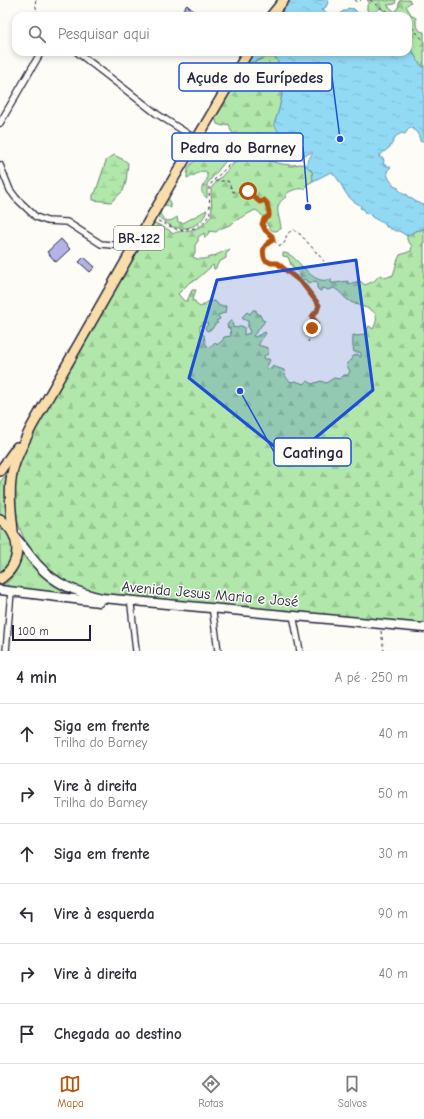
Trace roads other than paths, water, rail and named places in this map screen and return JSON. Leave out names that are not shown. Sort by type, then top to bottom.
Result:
[{"type":"main road","points":[[274,12],[284,0]]},
{"type":"main road","name":"BR-122","points":[[0,579],[10,570],[15,562],[17,546],[14,534],[10,492],[13,470],[17,456],[32,426],[151,217],[246,56]]},
{"type":"main road","name":"BR-122","points":[[0,471],[32,426]]},
{"type":"main road","points":[[0,519],[6,523],[14,534]]},
{"type":"main road","name":"Avenida Jesus Maria e José","points":[[14,534],[39,566],[56,581],[79,592],[102,598],[294,620],[387,627],[424,628]]},
{"type":"main road","name":"Avenida Jesus Maria e José","points":[[0,590],[131,605],[387,627],[424,633]]},
{"type":"street","points":[[0,123],[39,56]]},
{"type":"street","points":[[82,56],[157,114],[196,139]]},
{"type":"street","points":[[0,165],[10,190],[16,198],[36,217],[47,222],[67,222],[101,244],[134,247]]},
{"type":"street","points":[[6,651],[10,592]]},
{"type":"street","points":[[131,605],[136,651]]},
{"type":"street","points":[[215,612],[218,651]]},
{"type":"street","points":[[294,620],[300,651]]},
{"type":"water","points":[[289,0],[327,0],[328,2],[326,7],[321,10],[326,12],[280,12]]},
{"type":"water","points":[[348,8],[353,8],[357,12],[342,12],[346,11]]},
{"type":"water","points":[[412,50],[419,63],[424,68],[424,140],[421,142],[417,133],[410,127],[405,134],[402,133],[396,136],[390,147],[379,156],[380,158],[383,158],[383,164],[391,167],[387,171],[387,174],[393,184],[405,195],[407,194],[407,196],[424,205],[424,229],[415,231],[407,236],[399,231],[386,227],[386,225],[372,217],[369,213],[365,213],[364,209],[360,208],[361,206],[348,196],[334,174],[331,172],[313,181],[312,171],[305,165],[312,152],[306,155],[302,154],[298,142],[295,140],[289,142],[280,134],[274,124],[282,91],[281,74],[276,58],[268,57],[246,63],[250,56],[412,56]]},
{"type":"place","name":"Açude do Eurípedes","points":[[340,139]]},
{"type":"place","name":"Pedra do Barney","points":[[308,207]]},
{"type":"place","name":"Caatinga","points":[[240,391]]}]
